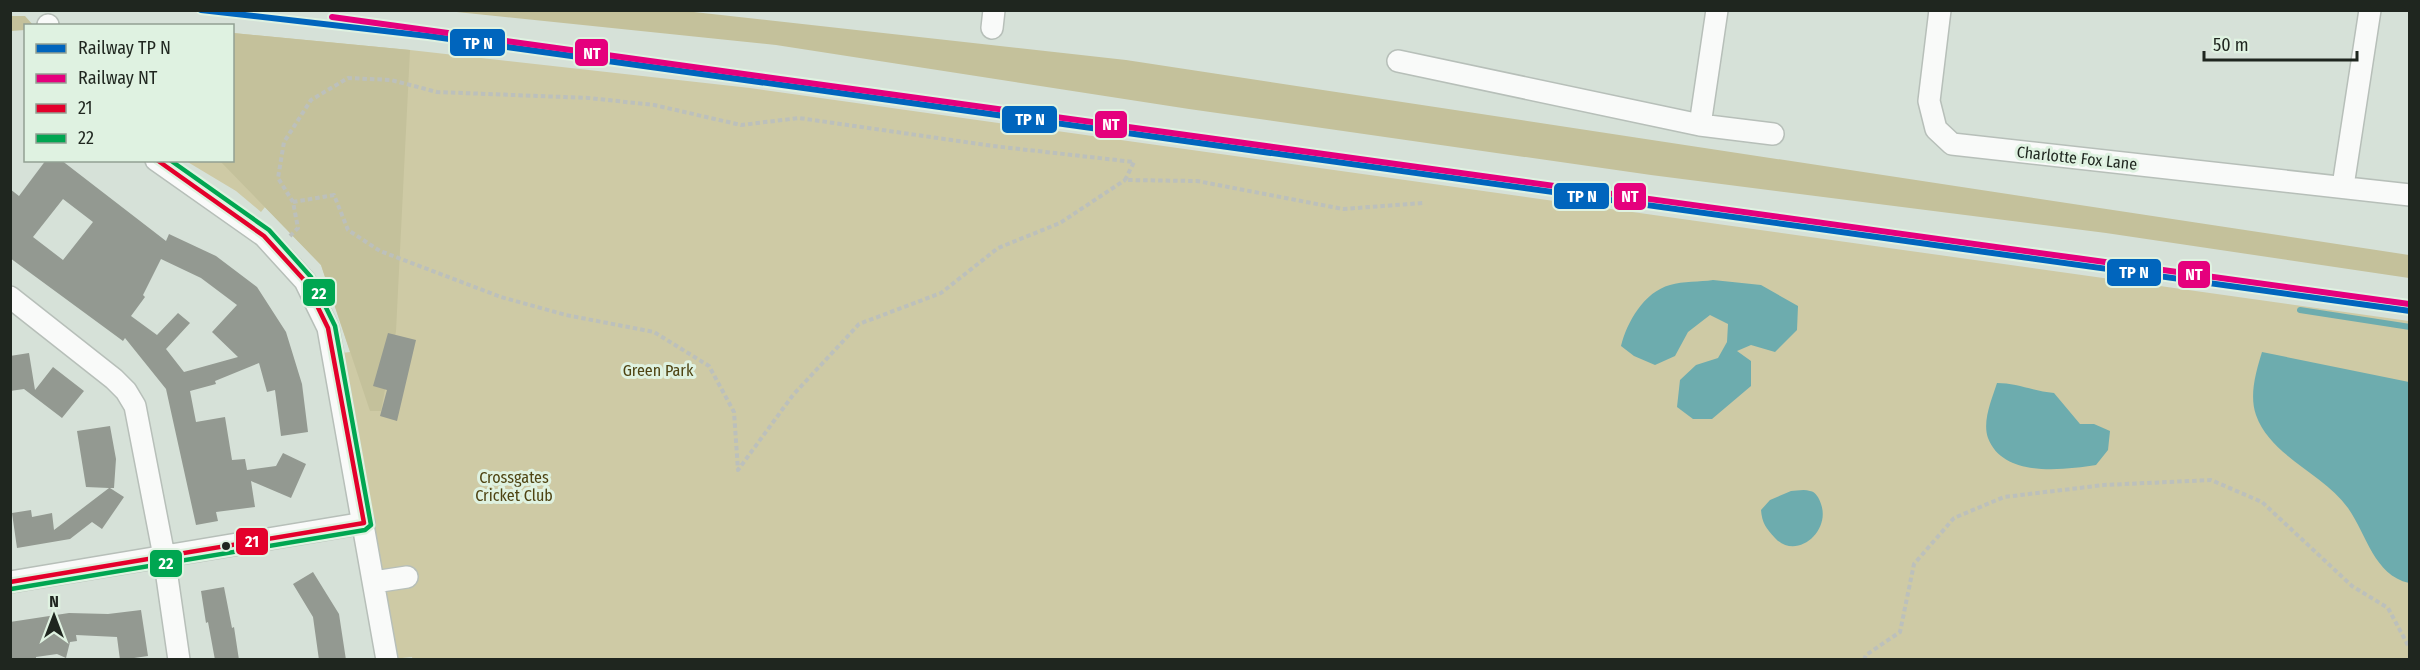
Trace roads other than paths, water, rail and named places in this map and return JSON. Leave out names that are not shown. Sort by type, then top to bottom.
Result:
[{"type":"street","points":[[1700,125],[1717,10]]},
{"type":"street","name":"Charlotte Fox Lane","points":[[1940,10],[1929,101],[1936,129],[1952,144],[2409,195]]},
{"type":"street","points":[[2343,186],[2370,10]]},
{"type":"street","points":[[1398,62],[1700,125],[1773,134]]},
{"type":"street","points":[[159,162],[264,236],[305,281],[328,328],[387,660]]},
{"type":"street","points":[[10,297],[114,379],[131,398],[140,422],[164,556],[179,660]]},
{"type":"street","points":[[10,582],[364,523]]},
{"type":"street","points":[[374,582],[407,577]]},
{"type":"water","points":[[1713,280],[1761,285],[1798,306],[1797,330],[1775,352],[1751,345],[1737,351],[1751,361],[1751,386],[1712,419],[1693,419],[1677,407],[1680,380],[1696,365],[1718,358],[1727,342],[1728,324],[1710,315],[1688,332],[1675,356],[1655,365],[1634,356],[1621,346],[1632,318],[1652,294],[1675,284]]},
{"type":"water","points":[[2262,352],[2409,382],[2409,583],[2387,572],[2372,553],[2348,508],[2325,485],[2285,454],[2263,430],[2256,415],[2253,400]]},
{"type":"water","points":[[1997,383],[2054,393],[2080,424],[2094,424],[2110,431],[2108,450],[2096,465],[2067,469],[2035,468],[2007,460],[1996,451],[1986,431],[1988,410]]},
{"type":"water","points":[[1805,490],[1814,493],[1820,502],[1823,514],[1821,524],[1810,540],[1801,545],[1792,546],[1783,544],[1775,538],[1763,522],[1761,510],[1770,500],[1791,491]]},
{"type":"waterway","points":[[2300,310],[2410,327]]},
{"type":"rail line","name":"NT","points":[[332,17],[2409,304]]},
{"type":"park label","name":"Green Park","points":[[658,370]]},
{"type":"park label","name":"Crossgates Cricket Club","points":[[514,486]]}]
